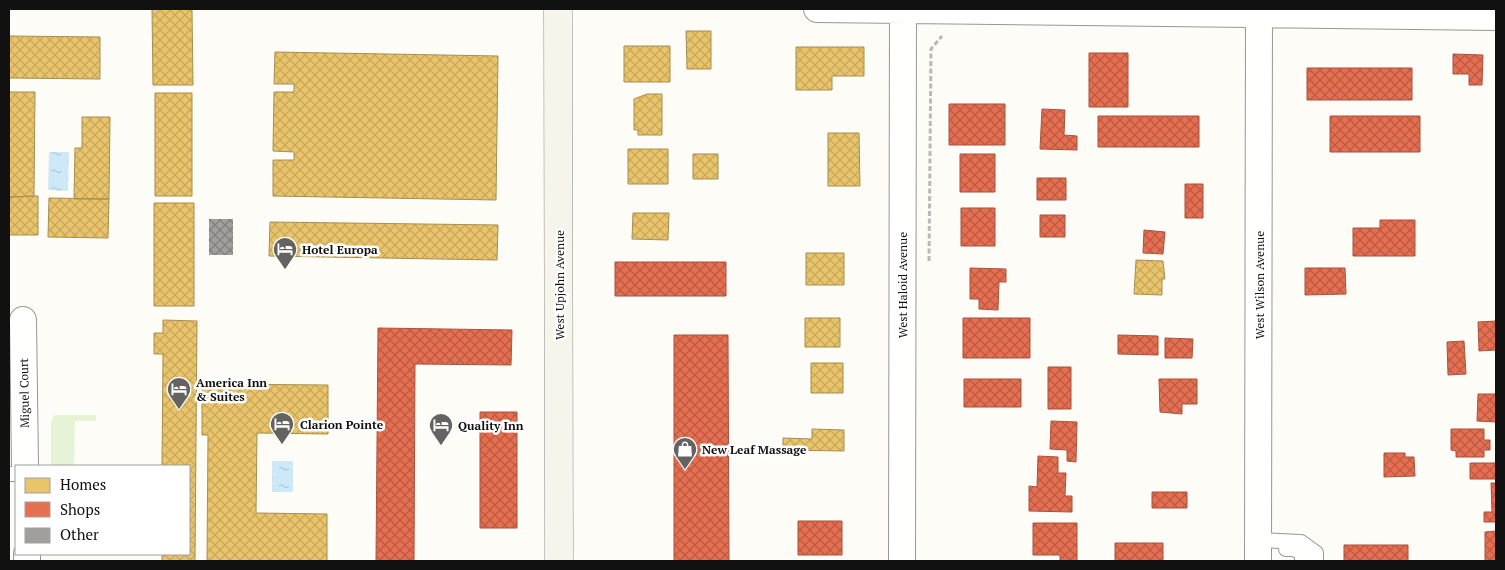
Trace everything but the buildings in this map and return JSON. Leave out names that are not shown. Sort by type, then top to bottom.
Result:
[{"type":"main road","name":"West Upjohn Avenue","points":[[558,9],[559,561]]},
{"type":"street","points":[[817,9],[1259,11],[1496,16]]},
{"type":"street","name":"West Haloid Avenue","points":[[902,561],[903,10]]},
{"type":"street","name":"West Wilson Avenue","points":[[1258,550],[1259,11]]},
{"type":"street","name":"Miguel Court","points":[[23,320],[25,465]]},
{"type":"lane","points":[[1258,550],[1301,542],[1316,553],[1316,561]]},
{"type":"lane","points":[[1258,550],[1294,549],[1302,554],[1302,561]]},
{"type":"path","points":[[929,264],[931,49],[947,31]]},
{"type":"green space","points":[[54,415],[96,415],[96,421],[75,421],[74,465],[51,465],[51,422]]},
{"type":"water","points":[[49,152],[69,152],[68,191],[48,190]]},
{"type":"water","points":[[272,461],[293,461],[293,492],[272,492]]},
{"type":"place","name":"Hotel Europa","points":[[285,270]]},
{"type":"place","name":"America Inn & Suites","points":[[179,410]]},
{"type":"place","name":"Clarion Pointe","points":[[282,445]]},
{"type":"place","name":"Quality Inn","points":[[441,446]]},
{"type":"place","name":"New Leaf Massage","points":[[685,470]]}]
